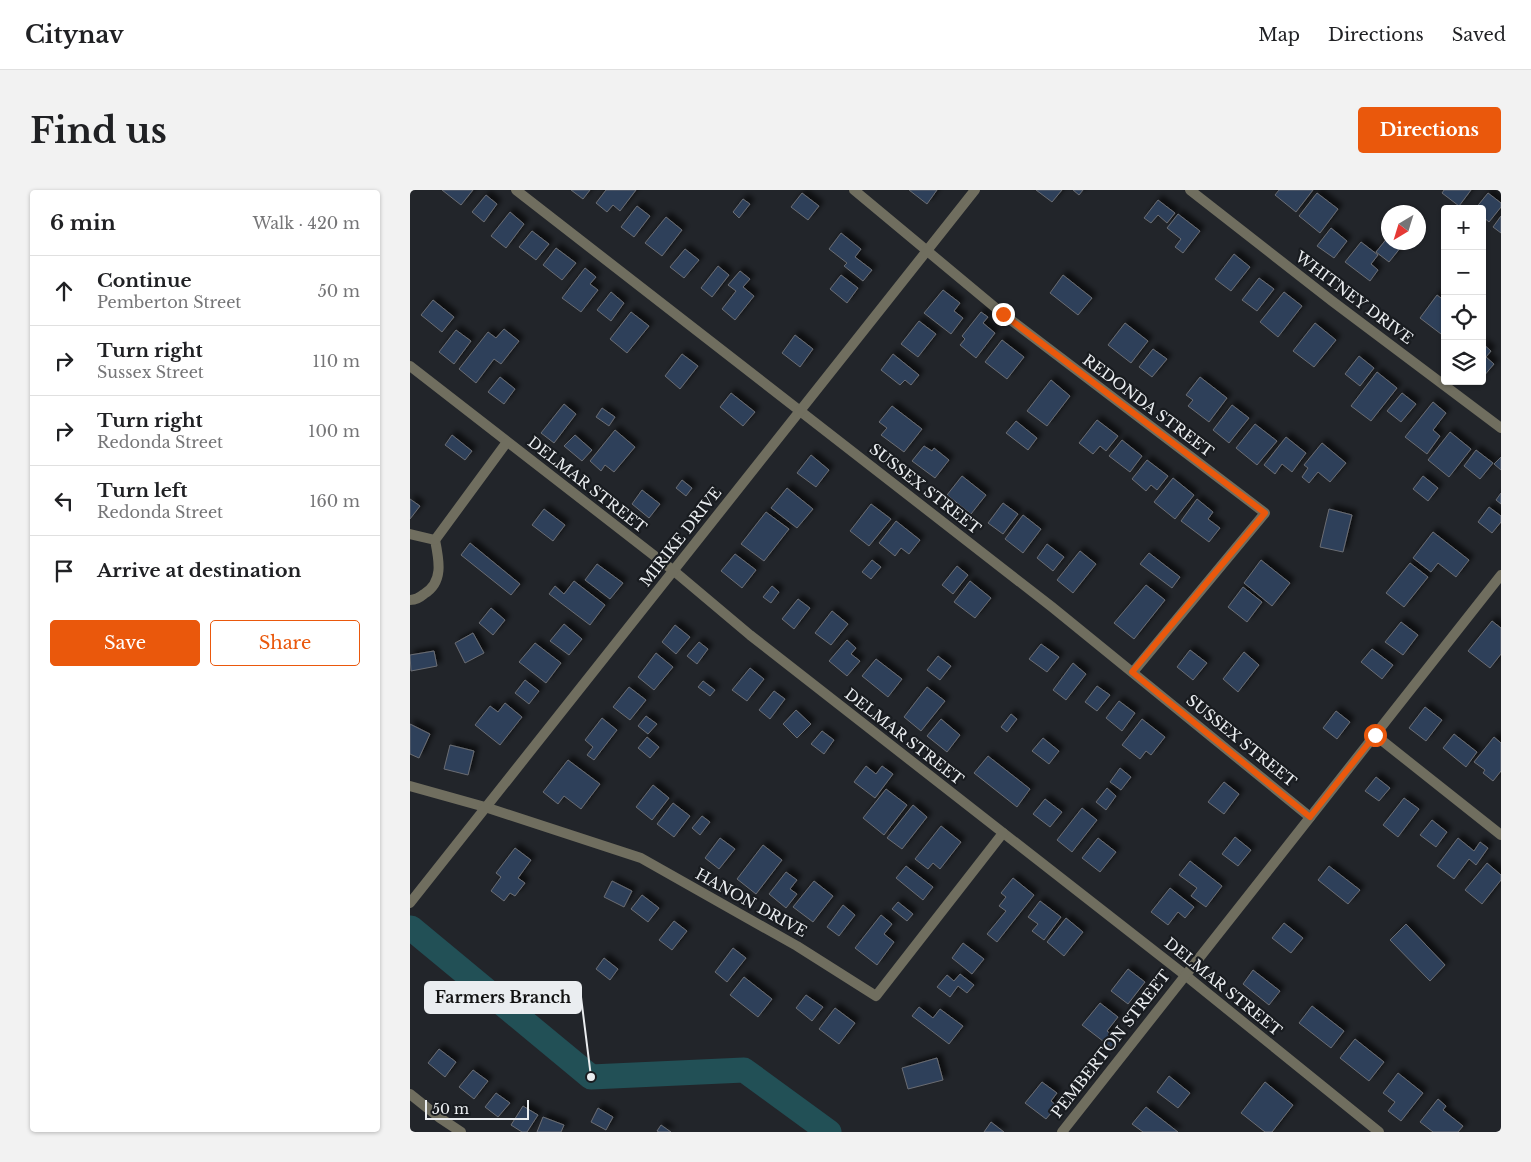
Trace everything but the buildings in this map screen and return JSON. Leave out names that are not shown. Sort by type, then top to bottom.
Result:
[{"type":"street","name":"SUSSEX STREET","points":[[516,190],[1052,607],[1310,817]]},
{"type":"street","name":"REDONDA STREET","points":[[854,190],[1003,314],[1265,513],[1132,672]]},
{"type":"street","name":"MIRIKE DRIVE","points":[[410,903],[975,190]]},
{"type":"street","name":"WHITNEY DRIVE","points":[[1190,190],[1332,301],[1501,428]]},
{"type":"street","name":"DELMAR STREET","points":[[410,366],[674,571],[750,635],[1185,975],[1379,1132]]},
{"type":"street","points":[[410,600],[416,600],[430,590],[437,579],[439,564],[435,540],[507,442]]},
{"type":"street","points":[[410,534],[435,540]]},
{"type":"street","name":"PEMBERTON STREET","points":[[1062,1132],[1499,581]]},
{"type":"street","points":[[1375,735],[1501,835]]},
{"type":"street","name":"HANON DRIVE","points":[[410,786],[485,807],[641,858],[797,946],[876,996],[1003,833]]},
{"type":"street","points":[[410,1094],[461,1132]]},
{"type":"waterway","points":[[411,928],[591,1077],[744,1070],[829,1132]]},
{"type":"place","name":"Farmers Branch","points":[[591,1077]]},
{"type":"route","points":[[1003,314],[1265,513],[1132,672],[1310,817],[1375,735]]}]
